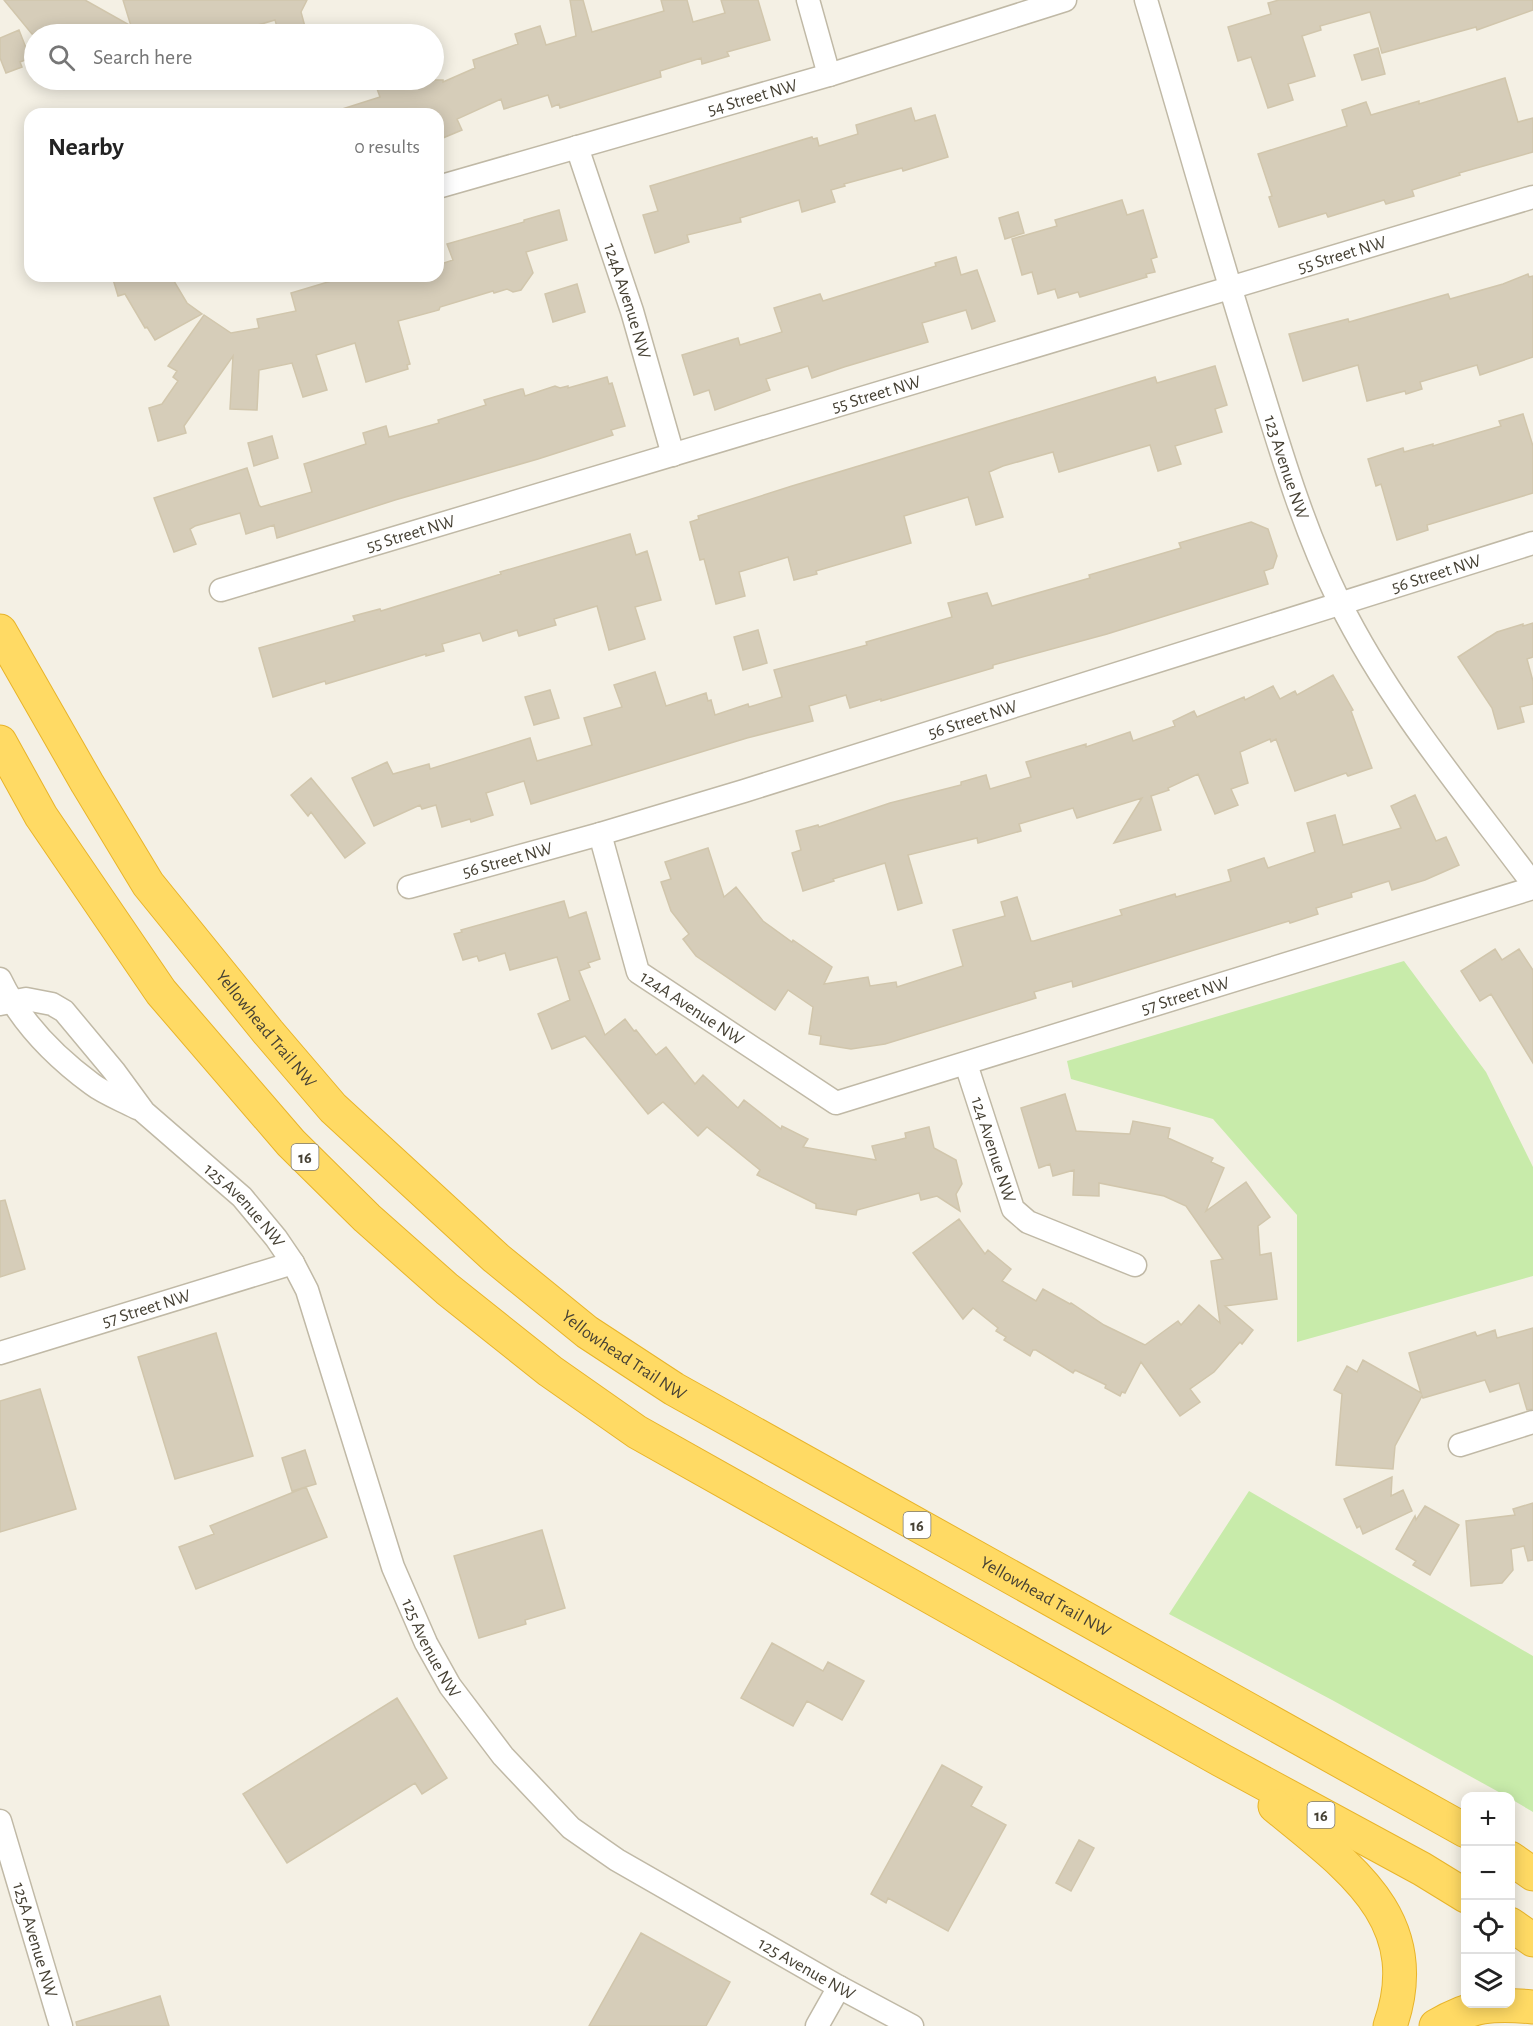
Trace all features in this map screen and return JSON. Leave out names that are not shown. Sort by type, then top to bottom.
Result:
[{"type":"highway","name":"Yellowhead Trail NW","points":[[0,631],[148,884],[333,1108],[496,1258],[587,1332],[674,1389],[1461,1828]]},
{"type":"highway","name":"16","points":[[0,742],[41,816],[161,992],[291,1143],[367,1218],[447,1289],[550,1371],[638,1432],[1221,1760],[1422,1869],[1461,1893]]},
{"type":"highway","points":[[0,772],[41,816]]},
{"type":"highway","points":[[1221,1760],[1351,1870],[1383,1911],[1392,1931],[1398,1956],[1400,1980],[1390,2026]]},
{"type":"highway","points":[[1515,1861],[1533,1874]]},
{"type":"highway","points":[[1515,1927],[1533,1940]]},
{"type":"highway","points":[[1436,2026],[1470,2009],[1501,2005],[1533,2007]]},
{"type":"street","points":[[808,0],[829,75]]},
{"type":"street","name":"54 Street NW","points":[[444,185],[829,75],[1065,0]]},
{"type":"street","name":"123 Avenue NW","points":[[1146,0],[1230,288],[1292,487],[1323,567],[1373,663],[1405,711],[1533,886]]},
{"type":"street","name":"124A Avenue NW","points":[[578,147],[632,311],[673,455]]},
{"type":"street","name":"55 Street NW","points":[[221,590],[1533,197]]},
{"type":"street","name":"56 Street NW","points":[[409,887],[755,788],[1533,543]]},
{"type":"street","name":"124A Avenue NW","points":[[600,834],[638,972],[836,1103]]},
{"type":"street","name":"57 Street NW","points":[[836,1103],[1533,886]]},
{"type":"street","name":"125 Avenue NW","points":[[0,979],[5,1002],[38,1037],[93,1085],[144,1112]]},
{"type":"street","name":"125 Avenue NW","points":[[5,1002],[26,999],[40,1001],[64,1011],[114,1071],[144,1112],[242,1197],[276,1238],[293,1263],[307,1290],[317,1320],[393,1567],[426,1643],[450,1686],[503,1756],[571,1828],[617,1860],[839,1987],[912,2026]]},
{"type":"street","name":"124 Avenue NW","points":[[966,1064],[1013,1209],[1028,1222],[1135,1265]]},
{"type":"street","name":"57 Street NW","points":[[0,1353],[293,1263]]},
{"type":"street","points":[[1460,1445],[1533,1422]]},
{"type":"street","name":"125A Avenue NW","points":[[0,1821],[61,2026]]},
{"type":"street","points":[[816,2026],[839,1987]]},
{"type":"green space","points":[[1404,961],[1486,1072],[1533,1167],[1533,1276],[1297,1342],[1297,1215],[1213,1119],[1071,1079],[1067,1061]]},
{"type":"green space","points":[[1249,1491],[1533,1656],[1533,1812],[1515,1801],[1515,1792],[1499,1792],[1169,1614]]},
{"type":"building","points":[[4,0],[85,0],[127,24],[24,24]]},
{"type":"building","points":[[123,0],[307,0],[301,12],[304,24],[276,24],[275,20],[261,24],[130,24]]},
{"type":"building","points":[[570,0],[583,0],[592,32],[664,11],[661,0],[687,0],[693,22],[725,13],[721,0],[758,0],[770,40],[727,52],[729,56],[702,64],[701,58],[660,71],[661,77],[560,108],[559,104],[552,107],[548,95],[504,109],[501,99],[457,119],[462,130],[444,138],[444,108],[345,108],[380,97],[377,90],[444,90],[444,82],[475,68],[473,60],[518,44],[515,34],[540,26],[546,45],[576,36]]},
{"type":"building","points":[[1279,0],[1533,0],[1533,10],[1477,30],[1476,27],[1382,53],[1370,12],[1320,26],[1321,30],[1302,36],[1315,76],[1288,84],[1293,100],[1268,108],[1251,57],[1238,61],[1228,27],[1271,14],[1268,3]]},
{"type":"building","points":[[19,30],[24,43],[24,60],[20,62],[22,67],[6,73],[0,58],[0,38]]},
{"type":"building","points":[[1378,48],[1385,74],[1362,80],[1354,55]]},
{"type":"building","points":[[1505,78],[1518,122],[1533,118],[1533,152],[1459,173],[1460,175],[1412,190],[1414,196],[1386,204],[1384,200],[1328,217],[1326,213],[1279,227],[1269,197],[1272,196],[1258,154],[1347,126],[1342,110],[1366,102],[1371,115],[1419,101],[1419,104]]},
{"type":"building","points":[[911,108],[915,121],[935,115],[948,157],[903,171],[902,168],[844,184],[845,186],[831,190],[835,202],[802,212],[799,200],[740,218],[741,222],[687,235],[689,242],[655,253],[643,215],[658,211],[650,186],[812,137],[817,138],[819,146],[858,134],[856,125]]},
{"type":"building","points":[[1122,200],[1127,215],[1143,210],[1157,257],[1151,259],[1155,272],[1146,274],[1147,277],[1080,297],[1078,292],[1058,298],[1055,289],[1038,294],[1032,272],[1022,275],[1012,239],[1057,226],[1055,220]]},
{"type":"building","points":[[559,210],[567,240],[526,252],[533,273],[521,290],[513,292],[507,289],[494,293],[493,291],[440,307],[439,310],[398,321],[410,364],[407,365],[408,369],[366,382],[355,343],[316,355],[327,390],[303,397],[292,363],[259,370],[257,410],[230,409],[233,356],[184,426],[186,433],[158,441],[149,408],[162,404],[178,381],[173,377],[177,371],[168,366],[204,315],[231,333],[259,328],[257,319],[296,311],[291,293],[328,282],[444,282],[444,263],[453,260],[447,244],[524,222],[524,220]]},
{"type":"building","points":[[1018,212],[1024,233],[1005,239],[999,218]]},
{"type":"building","points":[[956,257],[961,275],[977,270],[995,321],[972,329],[966,310],[922,323],[928,342],[812,378],[808,366],[766,379],[770,390],[715,410],[709,390],[694,395],[682,355],[738,338],[740,345],[782,332],[774,308],[820,294],[823,301],[936,266],[935,263]]},
{"type":"building","points":[[1528,274],[1529,277],[1533,276],[1533,357],[1480,375],[1477,365],[1420,382],[1422,389],[1367,401],[1358,365],[1303,381],[1289,334],[1348,319],[1349,322],[1448,294],[1450,299],[1503,284]]},
{"type":"building","points":[[114,282],[175,282],[187,303],[202,314],[155,340],[147,327],[145,328],[125,294],[118,296]]},
{"type":"building","points":[[577,284],[585,312],[553,322],[545,294]]},
{"type":"building","points":[[1215,366],[1227,405],[1215,409],[1222,432],[1175,446],[1181,464],[1158,471],[1150,445],[1059,472],[1053,452],[1003,466],[989,472],[1003,517],[976,525],[968,497],[904,516],[911,543],[816,571],[817,574],[794,580],[788,557],[739,572],[745,596],[716,604],[704,559],[700,560],[690,522],[699,519],[698,516],[1155,377],[1157,383]]},
{"type":"building","points":[[607,377],[609,384],[612,383],[625,426],[611,430],[613,435],[277,538],[274,525],[246,534],[240,513],[195,526],[190,529],[196,544],[174,552],[154,498],[247,468],[261,507],[312,492],[304,464],[366,444],[363,433],[386,426],[389,437],[439,423],[438,420],[486,405],[484,400],[521,389],[525,396],[555,386],[560,388],[568,386],[568,388]]},
{"type":"building","points":[[1523,414],[1533,446],[1533,493],[1427,525],[1428,530],[1397,540],[1381,484],[1376,486],[1368,459],[1403,448],[1404,452],[1433,444],[1433,446],[1501,426],[1499,421]]},
{"type":"building","points":[[272,436],[278,458],[254,466],[248,443]]},
{"type":"building","points":[[1251,522],[1268,529],[1277,556],[1273,568],[1264,571],[1268,584],[1107,634],[993,665],[993,668],[881,701],[881,699],[850,708],[846,695],[809,706],[813,721],[747,738],[531,804],[524,781],[486,793],[493,815],[471,822],[470,819],[442,827],[436,805],[422,809],[420,805],[374,826],[352,778],[387,762],[393,774],[429,764],[430,769],[530,738],[537,761],[592,745],[584,718],[622,707],[614,685],[655,672],[666,706],[706,693],[708,701],[711,700],[715,715],[748,704],[749,707],[782,697],[774,670],[867,645],[866,642],[952,617],[948,603],[987,593],[992,606],[1090,578],[1089,575],[1181,548],[1179,543]]},
{"type":"building","points":[[630,534],[636,555],[647,551],[661,600],[635,607],[645,639],[609,650],[597,606],[554,619],[556,625],[519,636],[517,630],[483,641],[480,633],[442,644],[444,651],[426,656],[426,654],[326,684],[325,681],[273,697],[259,648],[355,621],[353,616],[380,609],[381,611],[501,574],[500,572]]},
{"type":"building","points":[[1533,623],[1533,657],[1527,659],[1533,681],[1533,704],[1520,707],[1524,722],[1498,729],[1492,708],[1458,657],[1497,632]]},
{"type":"building","points":[[758,630],[767,663],[743,670],[734,637]]},
{"type":"building","points":[[1333,675],[1353,710],[1351,711],[1372,768],[1348,776],[1346,773],[1295,791],[1276,739],[1271,742],[1270,739],[1240,752],[1248,783],[1231,789],[1238,805],[1215,814],[1198,774],[1168,788],[1169,790],[1151,796],[1161,830],[1114,843],[1142,798],[1077,818],[1073,808],[1019,824],[1021,831],[978,843],[977,838],[908,855],[922,903],[898,910],[885,863],[803,891],[792,853],[801,850],[796,831],[818,825],[819,827],[890,803],[961,785],[961,782],[986,775],[990,789],[1031,777],[1026,762],[1086,744],[1086,747],[1130,732],[1133,741],[1175,726],[1173,721],[1194,711],[1197,717],[1244,697],[1245,700],[1273,686],[1280,699],[1295,691],[1297,695]]},
{"type":"building","points":[[550,690],[559,718],[534,725],[525,697]]},
{"type":"building","points":[[311,778],[365,843],[345,858],[311,812],[308,816],[291,795]]},
{"type":"building","points":[[1415,795],[1436,841],[1446,837],[1459,865],[1425,880],[1392,890],[1389,881],[1351,893],[1352,897],[1316,908],[1318,914],[1290,923],[1289,921],[1073,987],[1072,981],[1034,992],[1036,998],[885,1044],[851,1049],[820,1044],[821,1036],[809,1034],[813,1007],[788,990],[775,1010],[696,956],[683,939],[689,934],[671,911],[661,882],[671,879],[665,862],[708,848],[724,897],[736,887],[763,921],[832,967],[824,984],[868,977],[870,986],[896,982],[897,987],[963,966],[953,930],[1005,916],[1001,902],[1017,897],[1031,941],[1034,941],[1122,915],[1120,910],[1231,881],[1228,870],[1264,858],[1268,868],[1315,852],[1307,823],[1335,815],[1343,845],[1401,828],[1391,806]]},
{"type":"building","points":[[564,901],[569,918],[586,912],[600,959],[588,963],[590,967],[579,971],[605,1035],[625,1019],[656,1055],[666,1047],[695,1084],[703,1075],[738,1108],[744,1100],[781,1129],[782,1126],[808,1139],[803,1147],[876,1160],[872,1146],[906,1138],[905,1133],[929,1127],[934,1148],[956,1160],[962,1184],[956,1194],[960,1211],[937,1196],[921,1200],[919,1193],[857,1210],[856,1215],[816,1208],[816,1204],[757,1175],[760,1170],[707,1127],[698,1136],[663,1102],[648,1114],[585,1036],[552,1049],[538,1014],[570,1000],[557,957],[510,970],[505,953],[479,961],[477,956],[463,960],[454,934],[462,932],[461,930]]},
{"type":"building","points":[[1495,949],[1502,960],[1519,949],[1533,970],[1533,1063],[1491,994],[1480,1001],[1461,971]]},
{"type":"building","points":[[1065,1094],[1076,1131],[1130,1134],[1133,1121],[1170,1128],[1168,1138],[1213,1158],[1211,1162],[1224,1168],[1206,1211],[1246,1182],[1270,1217],[1258,1226],[1260,1255],[1271,1253],[1277,1299],[1225,1306],[1253,1330],[1214,1372],[1190,1389],[1200,1402],[1180,1416],[1141,1362],[1125,1393],[1122,1392],[1120,1396],[1105,1388],[1106,1385],[1075,1370],[1073,1373],[1036,1350],[1033,1350],[1030,1356],[1004,1340],[1006,1337],[996,1331],[998,1328],[973,1308],[963,1319],[913,1253],[959,1219],[985,1254],[988,1250],[1011,1269],[1002,1281],[1036,1301],[1043,1289],[1071,1303],[1104,1325],[1145,1345],[1178,1321],[1181,1325],[1199,1305],[1220,1323],[1211,1261],[1223,1259],[1186,1206],[1164,1196],[1099,1183],[1099,1196],[1073,1195],[1074,1170],[1053,1176],[1050,1164],[1039,1168],[1021,1108]]},
{"type":"building","points":[[5,1200],[25,1269],[0,1277],[0,1201]]},
{"type":"building","points":[[1533,1328],[1533,1409],[1527,1410],[1519,1383],[1490,1392],[1485,1380],[1423,1398],[1422,1396],[1395,1446],[1393,1469],[1336,1465],[1342,1394],[1334,1390],[1347,1366],[1357,1372],[1363,1360],[1421,1393],[1409,1353],[1475,1332],[1477,1336],[1495,1330],[1497,1338]]},
{"type":"building","points":[[216,1333],[253,1456],[175,1479],[138,1357]]},
{"type":"building","points":[[40,1389],[76,1509],[0,1532],[0,1401]]},
{"type":"building","points":[[305,1450],[316,1484],[292,1491],[282,1458]]},
{"type":"building","points":[[1392,1477],[1391,1496],[1403,1490],[1412,1511],[1363,1534],[1360,1526],[1357,1528],[1344,1499]]},
{"type":"building","points":[[306,1487],[327,1537],[196,1589],[179,1547],[214,1534],[210,1526]]},
{"type":"building","points":[[1533,1503],[1533,1560],[1528,1561],[1524,1546],[1511,1549],[1513,1570],[1502,1583],[1471,1586],[1466,1521],[1515,1515],[1513,1509]]},
{"type":"building","points":[[1425,1506],[1459,1525],[1430,1575],[1413,1565],[1416,1561],[1396,1549],[1415,1516],[1416,1520]]},
{"type":"building","points":[[542,1530],[565,1608],[525,1620],[526,1624],[479,1638],[454,1556]]},
{"type":"building","points":[[772,1643],[823,1671],[828,1662],[864,1681],[842,1720],[807,1701],[793,1726],[741,1698]]},
{"type":"building","points":[[397,1698],[447,1778],[422,1794],[415,1783],[287,1863],[243,1794]]},
{"type":"building","points":[[942,1765],[982,1787],[971,1806],[1006,1825],[948,1931],[888,1898],[886,1903],[871,1894]]},
{"type":"building","points":[[1079,1840],[1094,1848],[1071,1891],[1056,1883]]},
{"type":"building","points":[[641,1933],[730,1982],[706,2026],[589,2026]]},
{"type":"building","points":[[160,1996],[169,2026],[77,2026],[76,2022]]}]
